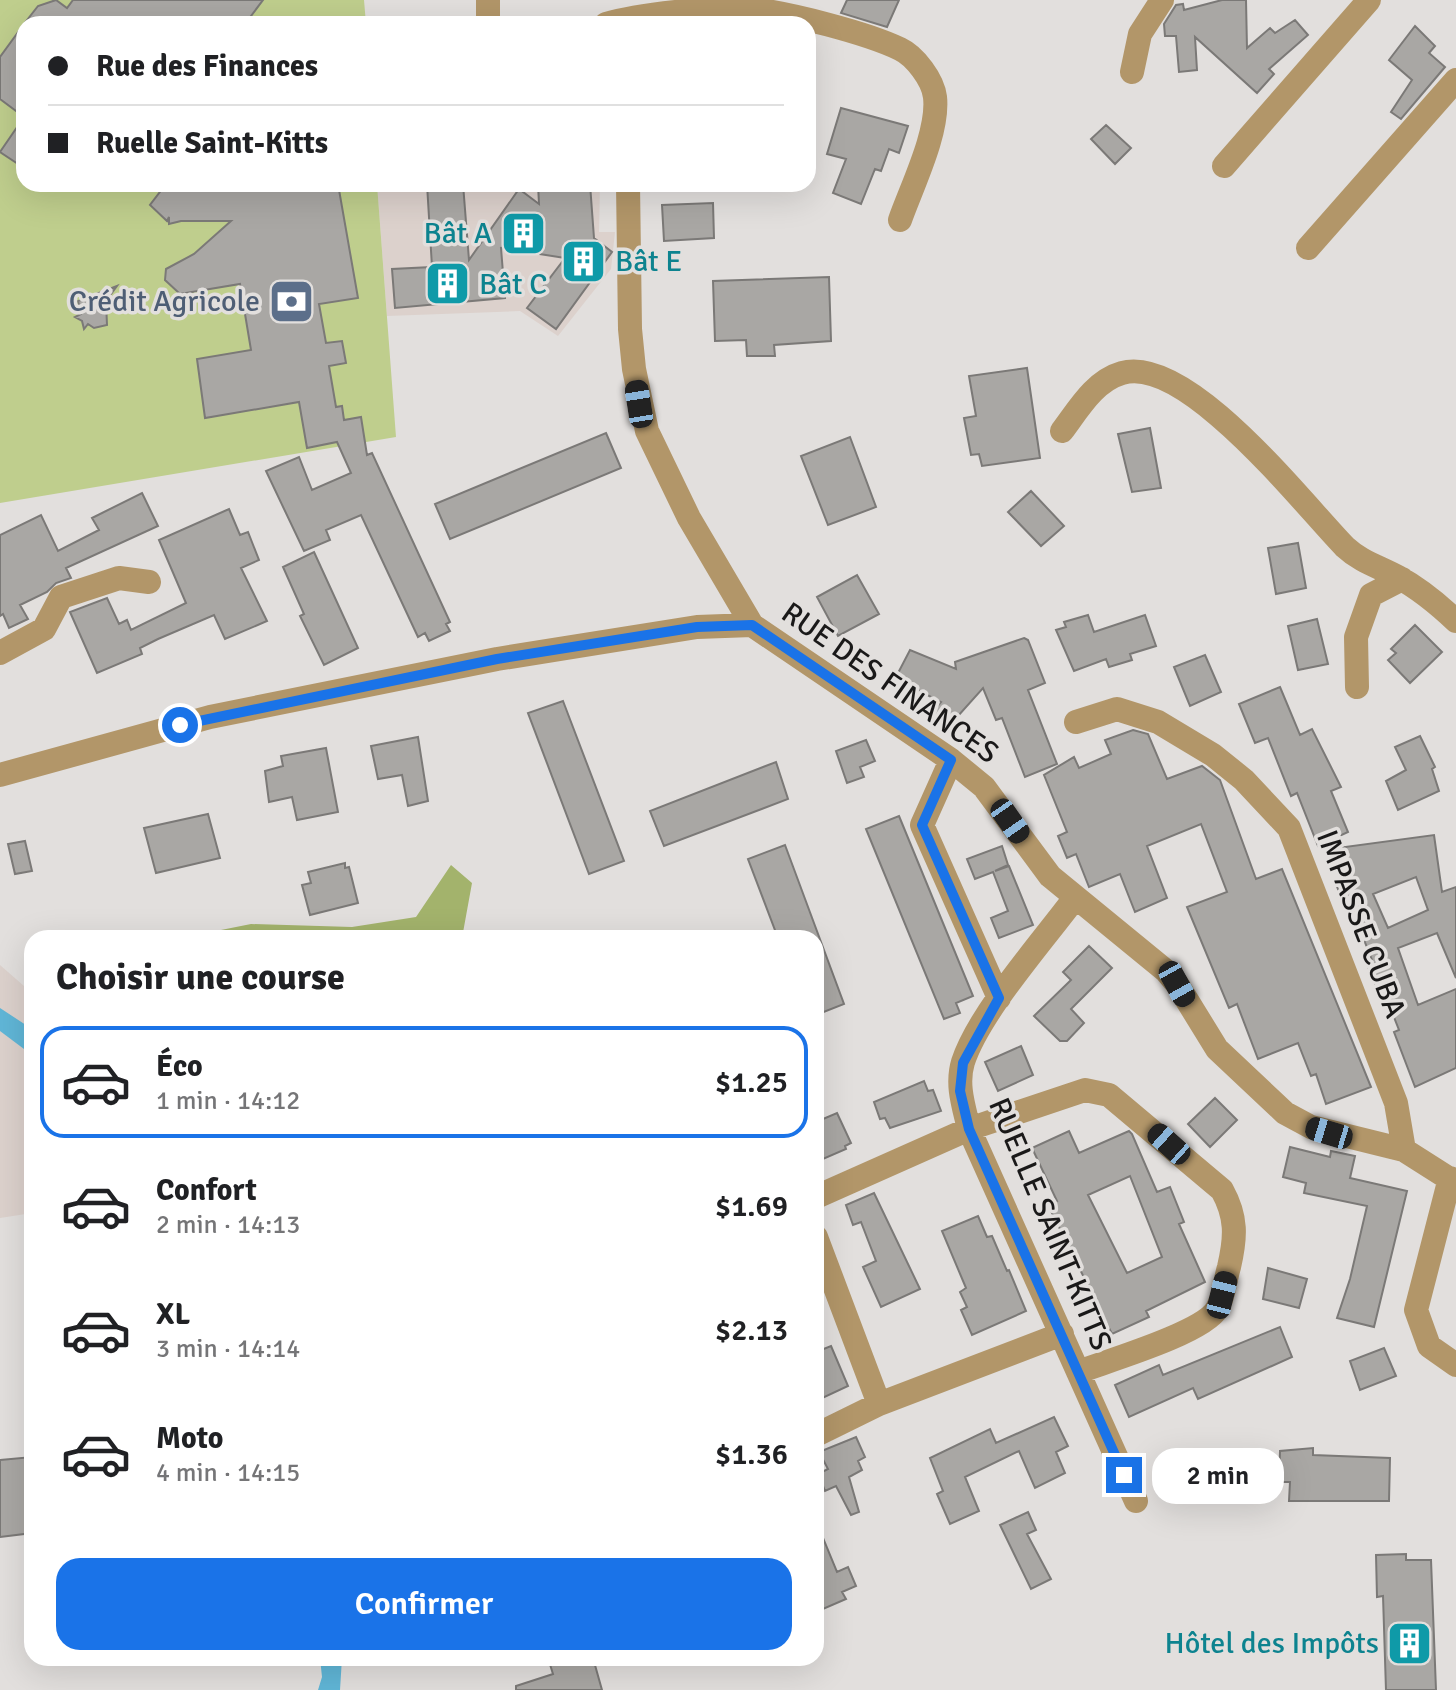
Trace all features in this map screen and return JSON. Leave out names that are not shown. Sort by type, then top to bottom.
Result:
[{"type":"street","points":[[1132,72],[1140,34],[1162,0]]},
{"type":"street","points":[[1224,166],[1369,0]]},
{"type":"street","points":[[633,16],[751,9],[782,16]]},
{"type":"street","points":[[816,24],[856,33],[903,50],[928,77],[935,97],[930,136],[900,220]]},
{"type":"street","points":[[1308,248],[1456,80]]},
{"type":"street","points":[[628,192],[631,342],[639,404],[647,431],[689,518],[752,625]]},
{"type":"street","points":[[1062,431],[1100,384],[1124,372],[1152,374],[1177,385],[1222,418],[1354,554],[1402,579],[1433,600],[1456,621]]},
{"type":"street","points":[[0,653],[44,629],[61,597],[119,578],[149,582]]},
{"type":"street","points":[[1357,687],[1356,637],[1371,595],[1402,579]]},
{"type":"street","name":"RUE DES FINANCES","points":[[0,775],[210,717],[485,662],[697,627],[752,625],[951,760],[994,798],[1041,866],[1074,899],[1166,971],[1217,1049],[1285,1113],[1320,1130],[1404,1150],[1453,1180]]},
{"type":"street","name":"IMPASSE CUBA","points":[[1076,722],[1117,709],[1158,722],[1213,755],[1244,780],[1289,828],[1396,1103],[1404,1150]]},
{"type":"street","points":[[951,760],[922,825],[999,998]]},
{"type":"street","name":"RUELLE SAINT-KITTS","points":[[1074,899],[999,998],[963,1063],[960,1091],[969,1129],[1136,1501]]},
{"type":"street","points":[[824,1193],[969,1129],[1085,1090],[1109,1095],[1222,1190],[1234,1211],[1233,1249],[1217,1309],[1209,1318],[1186,1332],[1078,1372]]},
{"type":"street","points":[[1453,1180],[1416,1310],[1429,1346],[1456,1365]]},
{"type":"street","points":[[824,1258],[879,1404]]},
{"type":"street","points":[[824,1431],[879,1404],[1062,1334]]},
{"type":"shaded area","points":[[378,192],[600,192],[599,232],[615,232],[611,269],[558,336],[520,311],[387,316]]},
{"type":"shaded area","points":[[0,965],[24,986],[24,1214],[0,1218]]},
{"type":"green space","points":[[0,0],[364,0],[365,16],[16,16],[16,192],[378,192],[396,437],[0,503]]},
{"type":"green space","points":[[451,865],[472,883],[463,930],[221,930],[251,924],[352,927],[416,917]]},
{"type":"water","points":[[0,1008],[24,1024],[24,1049],[0,1031]]},
{"type":"water","points":[[321,1666],[342,1666],[340,1690],[318,1690],[322,1677]]},
{"type":"building","points":[[56,0],[67,8],[73,0],[263,0],[251,16],[30,16],[38,6]]},
{"type":"building","points":[[847,0],[899,0],[887,27],[841,13]]},
{"type":"building","points":[[1222,0],[1246,0],[1247,48],[1270,28],[1275,33],[1295,20],[1308,35],[1269,69],[1274,74],[1257,93],[1195,37],[1197,70],[1179,72],[1176,36],[1165,36],[1164,24],[1176,5],[1183,4],[1184,10]]},
{"type":"building","points":[[1415,26],[1435,46],[1429,53],[1445,67],[1401,119],[1391,112],[1412,80],[1389,60]]},
{"type":"building","points":[[16,35],[16,111],[0,99],[0,57]]},
{"type":"building","points":[[841,108],[908,126],[899,153],[889,149],[881,171],[875,169],[861,204],[833,193],[846,159],[827,154]]},
{"type":"building","points":[[1106,125],[1131,148],[1115,164],[1091,139]]},
{"type":"building","points":[[16,129],[16,163],[0,152]]},
{"type":"building","name":"Crédit Agricole","points":[[160,192],[339,192],[358,298],[319,304],[326,343],[342,341],[346,363],[329,366],[336,407],[342,406],[344,420],[361,417],[367,455],[372,453],[450,622],[446,624],[450,631],[429,641],[425,633],[418,637],[361,515],[326,530],[330,540],[304,551],[266,471],[299,457],[312,490],[351,473],[337,442],[307,448],[299,402],[205,418],[197,359],[251,350],[240,284],[180,294],[165,280],[166,269],[194,254],[231,221],[181,221],[169,224],[169,217],[167,221],[150,205]]},
{"type":"building","points":[[427,192],[464,192],[469,260],[517,192],[523,192],[539,204],[538,192],[591,192],[594,238],[612,252],[556,329],[527,308],[565,258],[501,248],[505,298],[395,308],[392,269],[432,267]]},
{"type":"building","points":[[713,203],[714,238],[664,241],[662,205]]},
{"type":"building","points":[[829,277],[831,341],[774,345],[775,356],[747,356],[746,340],[715,341],[713,281]]},
{"type":"building","points":[[117,286],[106,301],[107,325],[94,328],[88,324],[84,329],[82,321],[75,317],[81,314],[78,301]]},
{"type":"building","points":[[1027,368],[1040,458],[982,466],[979,454],[971,455],[964,418],[976,416],[969,376]]},
{"type":"building","points":[[1150,428],[1161,488],[1132,492],[1118,434]]},
{"type":"building","points":[[606,433],[621,468],[450,539],[435,504]]},
{"type":"building","points":[[850,437],[876,507],[828,525],[801,456]]},
{"type":"building","points":[[1031,491],[1064,526],[1041,546],[1008,512]]},
{"type":"building","points":[[142,493],[158,526],[66,568],[71,578],[56,583],[47,592],[20,605],[28,619],[9,628],[3,614],[0,616],[0,535],[41,515],[58,551],[99,530],[92,518]]},
{"type":"building","points":[[229,509],[240,535],[248,532],[259,560],[241,568],[267,621],[225,639],[214,615],[158,639],[140,648],[142,654],[97,673],[70,612],[107,598],[119,624],[127,620],[131,630],[186,603],[159,540]]},
{"type":"building","points":[[1298,543],[1306,588],[1276,594],[1268,548]]},
{"type":"building","points":[[314,552],[358,648],[324,665],[300,616],[304,614],[283,567]]},
{"type":"building","points":[[857,575],[879,614],[838,636],[817,597]]},
{"type":"building","points":[[1088,615],[1094,632],[1145,615],[1156,646],[1130,654],[1132,660],[1109,667],[1106,659],[1074,671],[1056,630],[1066,627],[1064,622]]},
{"type":"building","points":[[1317,619],[1328,664],[1298,670],[1288,626]]},
{"type":"building","points":[[1415,625],[1442,652],[1410,683],[1388,660],[1396,653],[1391,649]]},
{"type":"building","points":[[1024,638],[1028,640],[1045,683],[1028,690],[1057,764],[1025,777],[1002,718],[996,720],[983,688],[949,726],[933,711],[941,702],[904,683],[906,679],[897,675],[910,650],[956,669],[955,662]]},
{"type":"building","points":[[1205,655],[1221,692],[1190,706],[1174,667]]},
{"type":"building","points":[[1280,687],[1300,735],[1312,729],[1341,787],[1331,791],[1348,832],[1318,846],[1297,793],[1291,796],[1268,738],[1255,743],[1239,704]]},
{"type":"building","points":[[563,701],[624,861],[589,874],[528,713]]},
{"type":"building","points":[[1133,730],[1148,734],[1167,779],[1202,766],[1220,780],[1256,879],[1282,869],[1371,1087],[1326,1104],[1316,1074],[1311,1076],[1298,1043],[1258,1059],[1237,1004],[1229,1008],[1187,907],[1227,892],[1201,824],[1147,846],[1167,898],[1135,912],[1120,874],[1089,887],[1076,854],[1067,858],[1058,836],[1067,832],[1044,775],[1074,757],[1079,768],[1111,754],[1105,740]]},
{"type":"building","points":[[1420,736],[1435,767],[1432,769],[1439,791],[1398,810],[1386,781],[1406,770],[1395,747]]},
{"type":"building","points":[[418,737],[428,801],[408,806],[402,775],[378,779],[371,746]]},
{"type":"building","points":[[866,740],[875,761],[860,767],[864,777],[847,783],[836,751]]},
{"type":"building","points":[[326,748],[338,812],[297,820],[292,797],[269,802],[265,771],[283,766],[281,756]]},
{"type":"building","points":[[776,762],[788,799],[664,846],[650,811]]},
{"type":"building","points":[[208,814],[220,858],[156,873],[144,828]]},
{"type":"building","points":[[899,816],[973,996],[956,1003],[960,1013],[944,1019],[866,829]]},
{"type":"building","points":[[1434,835],[1442,892],[1456,887],[1456,978],[1437,933],[1398,948],[1418,1005],[1456,989],[1456,1068],[1415,1087],[1394,1032],[1399,1030],[1381,984],[1376,986],[1366,962],[1372,960],[1350,905],[1345,907],[1336,884],[1343,881],[1330,849]],"holes":[[[1416,877],[1428,910],[1388,928],[1373,894]]]},
{"type":"building","points":[[25,841],[32,871],[15,874],[8,844]]},
{"type":"building","points":[[785,845],[817,930],[775,930],[748,859]]},
{"type":"building","points":[[1002,846],[1008,865],[995,871],[1009,866],[1033,925],[999,938],[991,918],[1008,911],[993,872],[975,879],[967,859]]},
{"type":"building","points":[[345,863],[345,868],[349,867],[358,903],[310,915],[302,885],[311,883],[308,872]]},
{"type":"building","points":[[1089,946],[1112,968],[1071,1009],[1084,1023],[1067,1041],[1060,1041],[1034,1016],[1071,980],[1063,972]]},
{"type":"building","points":[[824,950],[844,1004],[824,1012]]},
{"type":"building","points":[[1021,1046],[1033,1075],[998,1091],[985,1062]]},
{"type":"building","points":[[924,1081],[928,1091],[933,1090],[941,1111],[890,1128],[885,1118],[880,1119],[874,1102]]},
{"type":"building","points":[[1215,1098],[1237,1120],[1210,1147],[1188,1124]]},
{"type":"building","points":[[837,1113],[851,1143],[845,1146],[846,1149],[824,1159],[824,1119]]},
{"type":"building","points":[[1069,1131],[1079,1153],[1129,1131],[1157,1192],[1170,1187],[1184,1222],[1179,1224],[1205,1282],[1146,1311],[1149,1317],[1112,1334],[1048,1205],[1057,1201],[1032,1148]],"holes":[[[1130,1176],[1162,1257],[1127,1273],[1088,1195]]]},
{"type":"building","points":[[1290,1147],[1330,1157],[1331,1151],[1355,1156],[1350,1178],[1407,1191],[1374,1327],[1337,1318],[1350,1279],[1367,1206],[1304,1193],[1306,1183],[1283,1177]]},
{"type":"building","points":[[874,1193],[920,1289],[881,1307],[863,1267],[876,1261],[861,1222],[853,1225],[846,1205]]},
{"type":"building","points":[[978,1216],[987,1237],[992,1236],[1026,1311],[972,1335],[961,1310],[967,1307],[960,1292],[966,1288],[942,1231]]},
{"type":"building","points":[[1268,1268],[1307,1279],[1299,1308],[1263,1299]]},
{"type":"building","points":[[1280,1327],[1292,1357],[1198,1399],[1193,1388],[1129,1417],[1115,1385],[1159,1365],[1163,1375]]},
{"type":"building","points":[[831,1346],[848,1386],[824,1397],[824,1349]]},
{"type":"building","points":[[1384,1348],[1396,1376],[1360,1390],[1350,1361]]},
{"type":"building","points":[[1054,1417],[1068,1446],[1056,1452],[1065,1473],[1035,1488],[1019,1451],[965,1477],[979,1511],[950,1524],[937,1494],[943,1491],[930,1458],[990,1429],[996,1443]]},
{"type":"building","points":[[856,1437],[865,1457],[858,1461],[862,1470],[849,1477],[859,1512],[851,1515],[836,1486],[825,1491],[824,1471],[828,1469],[824,1450]]},
{"type":"building","points":[[1313,1448],[1313,1455],[1390,1458],[1389,1501],[1289,1501],[1290,1482],[1279,1482],[1280,1451]]},
{"type":"building","points":[[24,1458],[24,1534],[0,1537],[0,1460]]},
{"type":"building","points":[[1028,1512],[1036,1530],[1027,1534],[1051,1579],[1031,1589],[1000,1525]]},
{"type":"building","points":[[824,1540],[837,1572],[848,1567],[856,1586],[842,1592],[846,1599],[824,1609]]},
{"type":"building","name":"Hôtel des Impôts","points":[[1406,1554],[1406,1560],[1431,1560],[1436,1690],[1386,1690],[1383,1596],[1377,1597],[1376,1555]]},
{"type":"building","points":[[550,1666],[595,1666],[602,1690],[516,1690],[516,1686],[553,1674]]},
{"type":"place","name":"Bât A","points":[[523,233]]},
{"type":"place","name":"Bât E","points":[[584,261]]},
{"type":"place","name":"Bât C","points":[[448,284]]},
{"type":"place","name":"Crédit Agricole","points":[[291,301]]},
{"type":"place","name":"Hôtel des Impôts","points":[[1410,1643]]},
{"type":"route","points":[[180,725],[497,659],[697,627],[752,625],[951,760],[922,825],[999,998],[963,1063],[960,1091],[969,1129],[1124,1475]]}]
